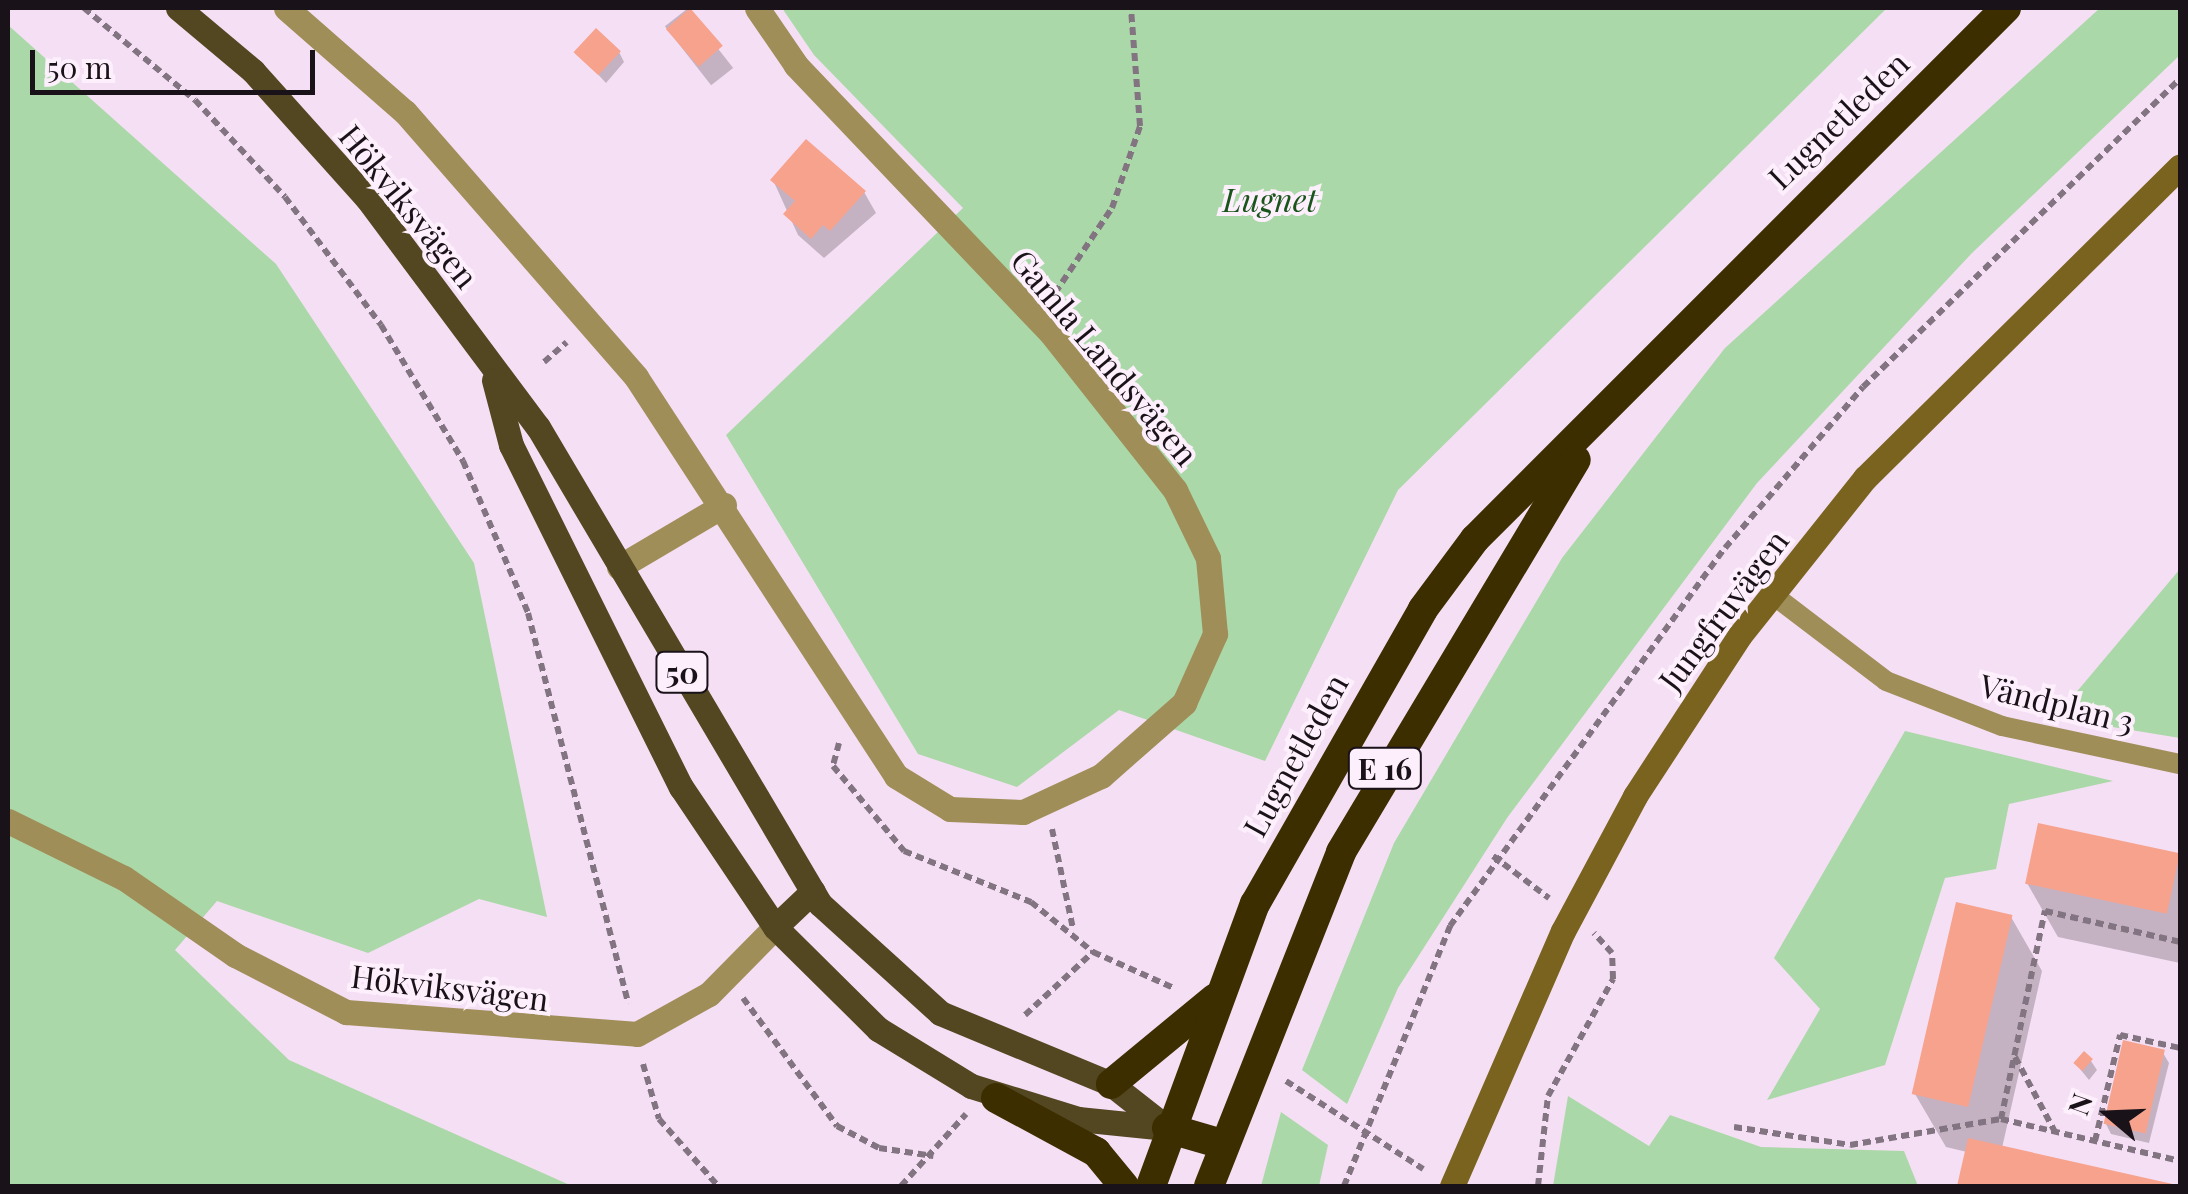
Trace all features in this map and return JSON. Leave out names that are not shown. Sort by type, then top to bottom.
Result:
[{"type":"highway","name":"Lugnetleden","points":[[1152,1186],[1168,1128],[1214,999],[1333,754],[1423,609],[1475,539],[1602,420],[1792,213],[2006,8]]},
{"type":"highway","name":"Lugnetleden","points":[[1209,1186],[1222,1144],[1368,802],[1602,420]]},
{"type":"highway","points":[[1111,1084],[1214,999]]},
{"type":"highway","name":"50","points":[[996,1098],[1096,1152],[1124,1186]]},
{"type":"highway","points":[[1168,1128],[1222,1144]]},
{"type":"main road","name":"Hökviksvägen","points":[[178,8],[253,71],[367,198],[492,372],[538,427],[813,892],[879,965],[940,1012],[1111,1084],[1168,1128]]},
{"type":"main road","name":"Hökviksvägen","points":[[492,372],[511,445],[680,787],[775,927],[878,1029],[996,1098],[1168,1128]]},
{"type":"main road","points":[[582,587],[620,567]]},
{"type":"main road","name":"Hökviksvägen","points":[[775,927],[813,892]]},
{"type":"street","name":"Gamla Landsvägen","points":[[286,8],[405,112],[509,222],[636,377],[724,505],[860,727],[896,776],[950,808],[988,817],[1046,804],[1101,776],[1174,715],[1208,659],[1218,598],[1175,490],[1035,317],[796,65],[757,8]]},
{"type":"street","name":"Jungfruvägen","points":[[1452,1186],[1572,914],[1700,691],[1865,478],[2180,166]]},
{"type":"street","points":[[620,567],[724,505]]},
{"type":"street","name":"Hökviksvägen","points":[[8,821],[124,878],[235,955],[346,1012],[636,1034],[688,1011],[731,975],[775,927]]},
{"type":"lane","name":"Vändplan 3","points":[[1772,594],[1886,681],[2002,726],[2180,764]]},
{"type":"path","points":[[84,8],[195,100],[285,197],[381,325],[462,461],[528,613],[659,1119],[718,1186]]},
{"type":"path","points":[[1035,317],[1086,257],[1140,126],[1131,8]]},
{"type":"path","points":[[1344,1186],[1358,1135],[1450,926],[1493,856],[1725,548],[1864,388],[2180,79]]},
{"type":"path","points":[[860,727],[840,741],[833,766],[904,851],[1032,902],[1074,930],[1093,952],[1178,990]]},
{"type":"path","points":[[1046,804],[1074,930]]},
{"type":"path","points":[[1493,856],[1572,914],[1612,953],[1613,980],[1548,1096],[1538,1186]]},
{"type":"path","points":[[2001,1119],[2045,911],[2180,942]]},
{"type":"path","points":[[1013,1034],[1050,983],[1093,952]]},
{"type":"path","points":[[731,975],[837,1126],[880,1148],[933,1156]]},
{"type":"path","points":[[2095,1141],[2120,1035],[2180,1048]]},
{"type":"path","points":[[2014,1056],[2055,1132]]},
{"type":"path","points":[[1270,1069],[1358,1135],[1423,1169]]},
{"type":"path","points":[[901,1186],[933,1156],[966,1113]]},
{"type":"path","points":[[1734,1127],[1850,1145],[2001,1119],[2180,1161]]},
{"type":"green space","name":"Lugnet","points":[[782,8],[1887,8],[1398,490],[1265,761],[1119,710],[1017,787],[918,754],[726,435],[963,208],[814,55]]},
{"type":"green space","points":[[2100,8],[2180,8],[2180,55],[1972,253],[1757,483],[1507,818],[1398,988],[1347,1104],[1302,1070],[1394,843],[1562,558],[1725,348]]},
{"type":"green space","points":[[8,25],[276,264],[474,563],[547,917],[479,899],[368,953],[217,901],[175,950],[289,1060],[572,1186],[8,1186]]},
{"type":"green space","points":[[2180,569],[2180,738],[2076,721],[2074,695]]},
{"type":"green space","points":[[1905,731],[2113,781],[2009,804],[1996,869],[1945,878],[1885,1065],[1767,1100],[1820,1009],[1774,958]]},
{"type":"green space","points":[[1568,1096],[1649,1146],[1670,1115],[1761,1147],[1904,1151],[1918,1186],[1553,1186]]},
{"type":"green space","points":[[1281,1112],[1328,1145],[1319,1186],[1261,1186]]},
{"type":"building","points":[[690,8],[723,46],[699,67],[666,29]]},
{"type":"building","points":[[596,28],[621,51],[598,75],[573,52]]},
{"type":"building","points":[[806,139],[866,191],[830,231],[823,225],[811,239],[783,214],[795,201],[770,180]]},
{"type":"building","points":[[2038,823],[2180,853],[2167,914],[2025,884]]},
{"type":"building","points":[[1956,902],[2013,915],[1968,1107],[1912,1094]]},
{"type":"building","points":[[2123,1040],[2165,1050],[2146,1133],[2104,1124]]},
{"type":"building","points":[[2084,1051],[2093,1059],[2082,1071],[2073,1063]]},
{"type":"building","points":[[1968,1138],[2177,1185],[2177,1186],[1957,1186]]}]
